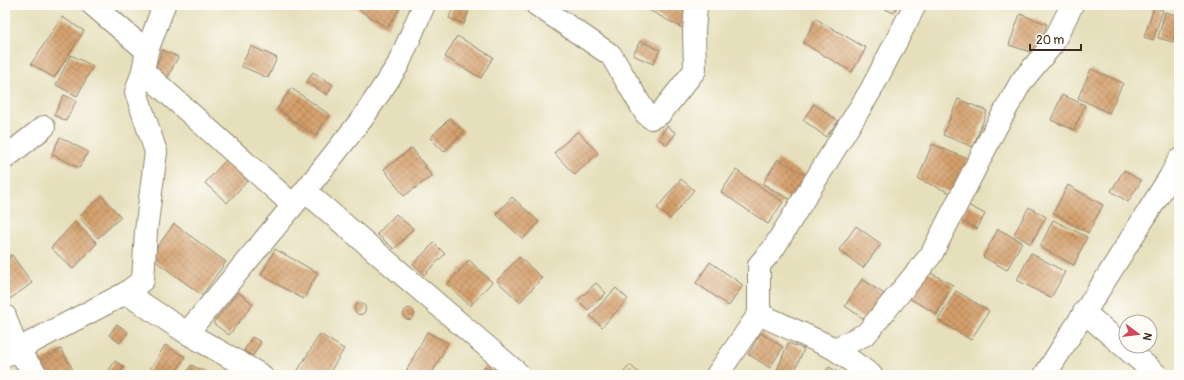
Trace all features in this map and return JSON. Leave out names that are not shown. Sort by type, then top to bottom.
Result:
[{"type":"street","points":[[93,5],[145,61],[299,198],[520,375]]},
{"type":"street","points":[[11,353],[126,293],[143,280],[146,231],[156,152],[136,92],[164,5]]},
{"type":"street","points":[[187,333],[299,198],[362,118],[398,65],[424,5]]},
{"type":"street","points":[[537,5],[611,55],[646,114],[651,118],[660,114],[695,70],[694,32],[696,5]]},
{"type":"street","points":[[717,375],[759,314],[759,265],[773,249],[871,90],[915,5]]},
{"type":"street","points":[[835,349],[866,334],[931,255],[995,129],[1021,82],[1052,45],[1072,5]]},
{"type":"street","points":[[5,158],[44,127]]},
{"type":"street","points":[[1045,375],[1179,160]]},
{"type":"street","points":[[126,293],[187,333],[261,375]]},
{"type":"street","points":[[1084,312],[1157,375]]},
{"type":"street","points":[[759,314],[835,349],[871,375]]},
{"type":"street","points":[[5,316],[11,353],[38,375]]},
{"type":"building","points":[[352,5],[402,5],[387,28]]},
{"type":"building","points":[[454,5],[469,10],[464,24],[449,18]]},
{"type":"building","points":[[649,5],[672,5],[689,15],[682,28],[647,9]]},
{"type":"building","points":[[876,5],[897,5],[894,13]]},
{"type":"building","points":[[1154,7],[1163,10],[1153,40],[1144,37]]},
{"type":"building","points":[[1165,12],[1179,16],[1173,42],[1158,38]]},
{"type":"building","points":[[1020,14],[1047,24],[1036,54],[1009,45]]},
{"type":"building","points":[[62,17],[84,31],[54,78],[31,64]]},
{"type":"building","points":[[816,19],[866,48],[852,72],[803,43]]},
{"type":"building","points":[[457,36],[493,57],[481,78],[445,57]]},
{"type":"building","points":[[640,41],[660,50],[653,64],[633,55]]},
{"type":"building","points":[[251,46],[277,58],[268,78],[241,66]]},
{"type":"building","points":[[163,50],[178,57],[167,79],[153,72]]},
{"type":"building","points":[[71,55],[93,66],[77,96],[56,85]]},
{"type":"building","points":[[1091,69],[1123,83],[1109,113],[1078,98]]},
{"type":"building","points":[[313,72],[333,85],[327,95],[307,82]]},
{"type":"building","points":[[291,88],[330,115],[315,136],[277,109]]},
{"type":"building","points":[[64,95],[76,101],[66,121],[54,115]]},
{"type":"building","points":[[1062,95],[1085,105],[1074,130],[1051,120]]},
{"type":"building","points":[[958,99],[987,111],[973,147],[943,135]]},
{"type":"building","points":[[814,104],[838,121],[826,137],[803,120]]},
{"type":"building","points":[[450,118],[464,131],[444,152],[430,138]]},
{"type":"building","points":[[667,126],[676,133],[667,145],[658,138]]},
{"type":"building","points":[[578,131],[598,153],[575,175],[554,153]]},
{"type":"building","points":[[60,137],[88,152],[79,168],[52,154]]},
{"type":"building","points":[[932,144],[968,159],[953,194],[918,179]]},
{"type":"building","points":[[412,148],[432,176],[404,196],[384,169]]},
{"type":"building","points":[[227,159],[249,179],[227,203],[205,183]]},
{"type":"building","points":[[778,159],[807,176],[793,201],[763,184]]},
{"type":"building","points":[[736,170],[783,202],[768,224],[721,192]]},
{"type":"building","points":[[1124,170],[1141,181],[1128,202],[1111,191]]},
{"type":"building","points":[[681,179],[694,190],[670,219],[657,208]]},
{"type":"building","points":[[1068,185],[1103,205],[1088,233],[1053,213]]},
{"type":"building","points":[[102,196],[121,217],[98,238],[79,217]]},
{"type":"building","points":[[512,197],[539,222],[523,239],[496,214]]},
{"type":"building","points":[[968,205],[985,214],[977,229],[960,220]]},
{"type":"building","points":[[1029,207],[1046,217],[1031,244],[1014,234]]},
{"type":"building","points":[[396,214],[413,229],[394,249],[377,234]]},
{"type":"building","points":[[1053,220],[1087,237],[1074,265],[1040,247]]},
{"type":"building","points":[[75,222],[97,243],[73,269],[51,248]]},
{"type":"building","points":[[174,224],[226,262],[202,295],[150,257]]},
{"type":"building","points":[[856,226],[881,244],[863,268],[839,250]]},
{"type":"building","points":[[998,229],[1022,242],[1007,270],[983,257]]},
{"type":"building","points":[[434,243],[445,254],[424,275],[413,264]]},
{"type":"building","points":[[275,249],[318,273],[303,299],[261,275]]},
{"type":"building","points":[[1031,253],[1065,272],[1051,298],[1017,280]]},
{"type":"building","points":[[12,255],[32,283],[10,299],[5,293],[5,260]]},
{"type":"building","points":[[519,257],[542,278],[520,302],[497,281]]},
{"type":"building","points":[[469,260],[492,282],[470,306],[447,284]]},
{"type":"building","points":[[710,262],[743,285],[729,306],[696,283]]},
{"type":"building","points":[[925,270],[953,285],[937,314],[909,298]]},
{"type":"building","points":[[862,279],[884,294],[867,321],[845,306]]},
{"type":"building","points":[[596,283],[606,293],[588,310],[578,300]]},
{"type":"building","points":[[616,288],[628,299],[602,327],[590,316]]},
{"type":"building","points":[[956,291],[989,311],[971,340],[938,320]]},
{"type":"building","points":[[238,292],[253,304],[229,335],[213,323]]},
{"type":"building","points":[[360,303],[364,305],[366,309],[364,313],[360,315],[356,313],[354,309],[356,305]]},
{"type":"building","points":[[409,308],[413,310],[415,314],[413,318],[409,320],[405,318],[403,314],[405,310]]},
{"type":"building","points":[[117,324],[128,332],[120,343],[109,335]]},
{"type":"building","points":[[427,332],[448,343],[431,375],[404,375]]},
{"type":"building","points":[[761,333],[783,347],[770,368],[748,354]]},
{"type":"building","points":[[320,334],[344,349],[328,375],[295,375]]},
{"type":"building","points":[[252,337],[261,342],[253,356],[244,351]]},
{"type":"building","points":[[788,343],[804,349],[793,375],[775,375]]},
{"type":"building","points":[[165,345],[185,357],[174,375],[151,375],[148,373]]},
{"type":"building","points":[[61,349],[76,375],[45,375],[38,362]]},
{"type":"building","points":[[115,361],[124,367],[119,375],[106,375]]},
{"type":"building","points":[[191,365],[213,375],[186,375]]},
{"type":"building","points":[[630,365],[641,375],[621,375]]},
{"type":"building","points":[[485,366],[500,375],[479,375]]},
{"type":"building","points":[[829,367],[843,375],[825,375]]}]
